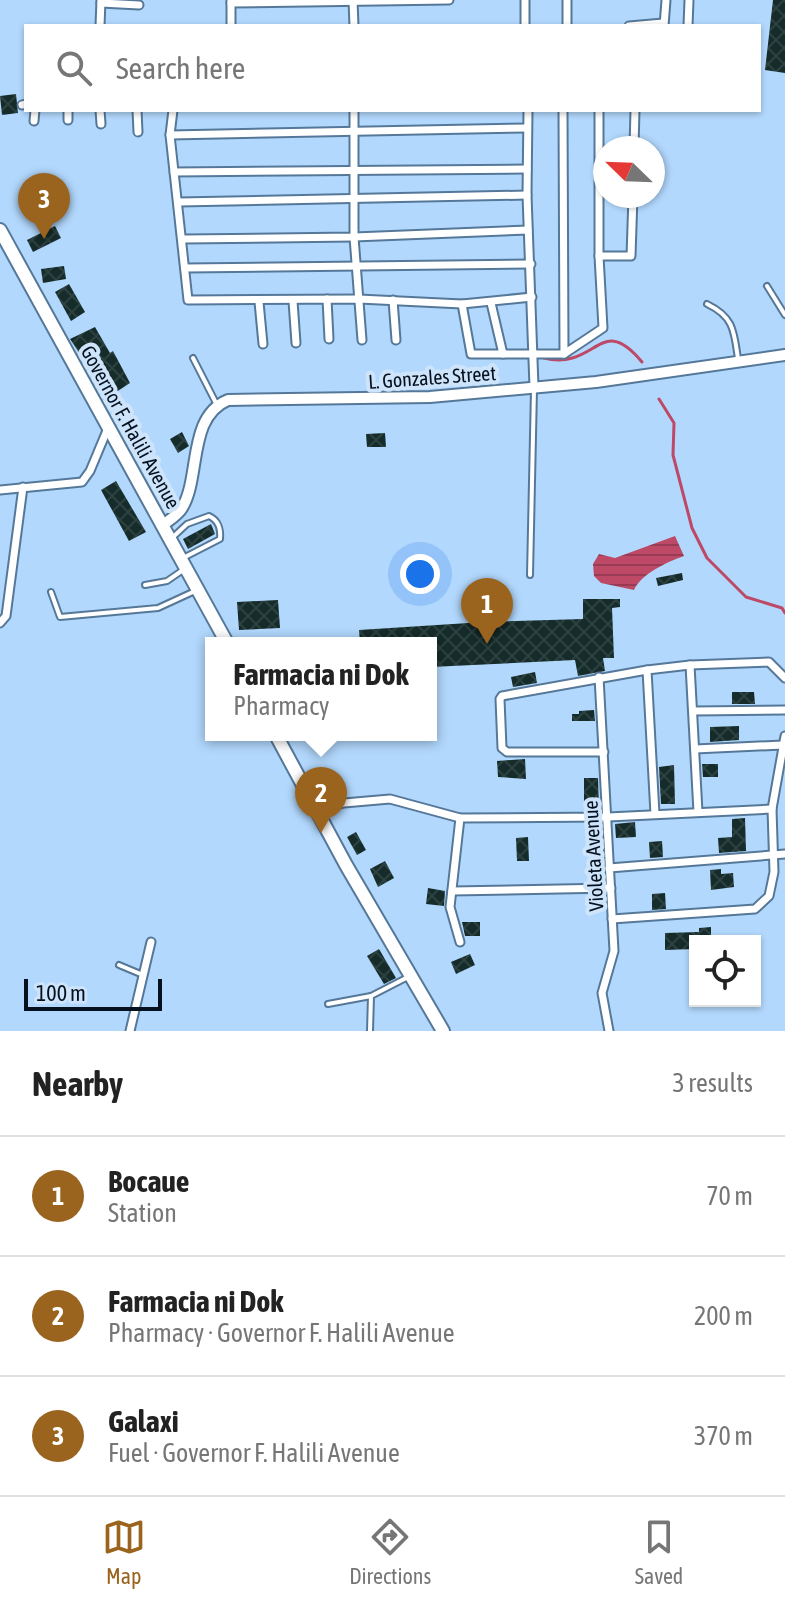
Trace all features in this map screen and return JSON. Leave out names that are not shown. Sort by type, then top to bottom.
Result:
[{"type":"main road","name":"Governor F. Halili Avenue","points":[[0,230],[224,637]]},
{"type":"main road","points":[[279,741],[443,1031]]},
{"type":"street","points":[[231,24],[231,2],[449,0]]},
{"type":"street","points":[[525,0],[525,24]]},
{"type":"street","points":[[567,0],[567,24]]},
{"type":"street","points":[[664,24],[666,0]]},
{"type":"street","points":[[688,24],[689,0]]},
{"type":"street","points":[[353,1],[354,24]]},
{"type":"street","points":[[100,24],[101,2],[139,5]]},
{"type":"street","points":[[34,121],[35,112]]},
{"type":"street","points":[[68,112],[68,120]]},
{"type":"street","points":[[100,112],[101,124]]},
{"type":"street","points":[[137,112],[138,132]]},
{"type":"street","points":[[173,112],[170,135],[184,239],[188,300],[259,302],[359,299],[462,304],[532,297]]},
{"type":"street","points":[[354,112],[354,237],[362,340]]},
{"type":"street","points":[[528,112],[527,195],[534,387]]},
{"type":"street","points":[[563,112],[564,354]]},
{"type":"street","points":[[462,304],[471,354],[564,354],[603,328],[599,256],[599,112]]},
{"type":"street","points":[[634,136],[635,112]]},
{"type":"street","points":[[170,135],[527,128]]},
{"type":"street","points":[[174,172],[527,169]]},
{"type":"street","points":[[179,202],[527,195]]},
{"type":"street","points":[[599,256],[631,256],[633,208]]},
{"type":"street","points":[[184,239],[354,237],[528,230]]},
{"type":"street","points":[[186,268],[531,264]]},
{"type":"street","points":[[327,299],[329,339]]},
{"type":"street","points":[[393,300],[396,340]]},
{"type":"street","points":[[293,301],[296,343]]},
{"type":"street","points":[[259,302],[263,344]]},
{"type":"street","points":[[491,303],[503,354]]},
{"type":"street","name":"L. Gonzales Street","points":[[217,405],[240,398],[342,400],[430,397],[596,382],[785,355]]},
{"type":"street","points":[[163,525],[182,508],[188,495],[201,435],[217,405]]},
{"type":"street","points":[[0,490],[82,482],[90,471],[108,428]]},
{"type":"street","points":[[0,623],[6,616],[23,487]]},
{"type":"street","points":[[604,752],[507,752],[502,748],[499,703],[502,696],[599,677],[690,665],[769,662],[785,678]]},
{"type":"street","points":[[690,665],[698,812]]},
{"type":"street","points":[[647,670],[655,814]]},
{"type":"street","name":"Violeta Avenue","points":[[599,677],[614,951],[602,993],[609,1031]]},
{"type":"street","points":[[694,711],[785,710]]},
{"type":"street","points":[[612,919],[755,909],[769,896],[774,872],[772,809],[784,740],[695,749]]},
{"type":"street","points":[[316,810],[344,803],[390,799],[460,818],[608,817],[772,809]]},
{"type":"street","points":[[460,818],[450,907],[460,942]]},
{"type":"street","points":[[609,868],[785,854]]},
{"type":"street","points":[[452,891],[611,888]]},
{"type":"street","points":[[130,1031],[151,942]]},
{"type":"lane","points":[[767,286],[785,315]]},
{"type":"lane","points":[[707,304],[723,312],[730,320],[738,362]]},
{"type":"lane","points":[[193,358],[217,405]]},
{"type":"lane","points":[[530,575],[534,387]]},
{"type":"lane","points":[[145,585],[167,581],[184,564],[220,539],[220,531],[209,516],[187,524],[170,539]]},
{"type":"lane","points":[[51,592],[60,617],[158,608],[198,590]]},
{"type":"lane","points":[[119,965],[143,975]]},
{"type":"lane","points":[[328,1004],[371,996],[410,976]]},
{"type":"lane","points":[[370,1031],[371,996]]},
{"type":"shaded area","points":[[675,536],[684,556],[648,574],[634,590],[601,583],[594,576],[593,564],[599,554],[615,558]]},
{"type":"building","points":[[773,0],[785,0],[785,73],[765,70]]},
{"type":"building","points":[[16,94],[18,113],[2,115],[0,96]]},
{"type":"building","points":[[55,226],[61,238],[33,252],[27,240]]},
{"type":"building","points":[[64,266],[66,279],[43,283],[41,269]]},
{"type":"building","points":[[69,284],[85,312],[71,321],[55,292]]},
{"type":"building","points":[[95,327],[110,353],[113,351],[130,383],[104,400],[93,380],[96,378],[70,339]]},
{"type":"building","points":[[182,432],[189,446],[178,453],[170,439]]},
{"type":"building","points":[[385,433],[386,447],[367,447],[366,434]]},
{"type":"building","points":[[116,481],[146,532],[129,541],[101,490]]},
{"type":"building","points":[[211,524],[215,534],[188,549],[183,539]]},
{"type":"building","points":[[682,573],[683,580],[658,586],[656,578]]},
{"type":"building","points":[[583,599],[620,599],[620,607],[612,608],[614,658],[603,658],[605,671],[578,676],[575,660],[437,667],[437,637],[360,637],[359,630],[484,622],[583,619]]},
{"type":"building","points":[[278,600],[280,628],[239,630],[237,602]]},
{"type":"building","points":[[535,672],[537,683],[513,687],[511,677]]},
{"type":"building","points":[[732,692],[754,692],[755,704],[732,704]]},
{"type":"building","points":[[594,710],[595,721],[572,721],[572,714]]},
{"type":"building","points":[[739,726],[739,740],[710,742],[710,727]]},
{"type":"building","points":[[525,759],[526,779],[498,777],[497,761]]},
{"type":"building","points":[[702,764],[718,764],[718,777],[703,777]]},
{"type":"building","points":[[674,765],[675,804],[661,804],[659,767]]},
{"type":"building","points":[[584,778],[598,778],[599,808],[584,808]]},
{"type":"building","points":[[745,818],[746,851],[719,853],[718,838],[732,837],[732,819]]},
{"type":"building","points":[[635,822],[636,837],[616,838],[615,824]]},
{"type":"building","points":[[356,832],[366,850],[357,855],[347,837]]},
{"type":"building","points":[[528,837],[529,861],[517,861],[516,838]]},
{"type":"building","points":[[662,841],[663,857],[650,858],[649,842]]},
{"type":"building","points":[[385,861],[394,878],[378,887],[370,869]]},
{"type":"building","points":[[721,869],[721,874],[733,873],[734,887],[711,890],[710,870]]},
{"type":"building","points":[[428,888],[445,891],[444,906],[426,904]]},
{"type":"building","points":[[665,893],[666,909],[652,910],[652,894]]},
{"type":"building","points":[[462,922],[480,922],[480,936],[465,936]]},
{"type":"building","points":[[711,927],[711,935],[689,935],[689,949],[665,950],[665,933],[699,932],[699,928]]},
{"type":"building","points":[[379,949],[396,978],[384,984],[367,956]]},
{"type":"building","points":[[470,954],[475,965],[456,974],[451,962]]},
{"type":"waterway","points":[[544,358],[562,360],[576,357],[607,342],[616,342],[628,348],[642,362]]},
{"type":"waterway","points":[[659,399],[674,423],[673,455],[692,528],[707,558],[746,597],[782,608],[785,613]]},
{"type":"place","name":"Galaxi","points":[[44,239]]},
{"type":"place","name":"Bocaue","points":[[487,644]]},
{"type":"place","name":"Farmacia ni Dok","points":[[321,833]]}]
